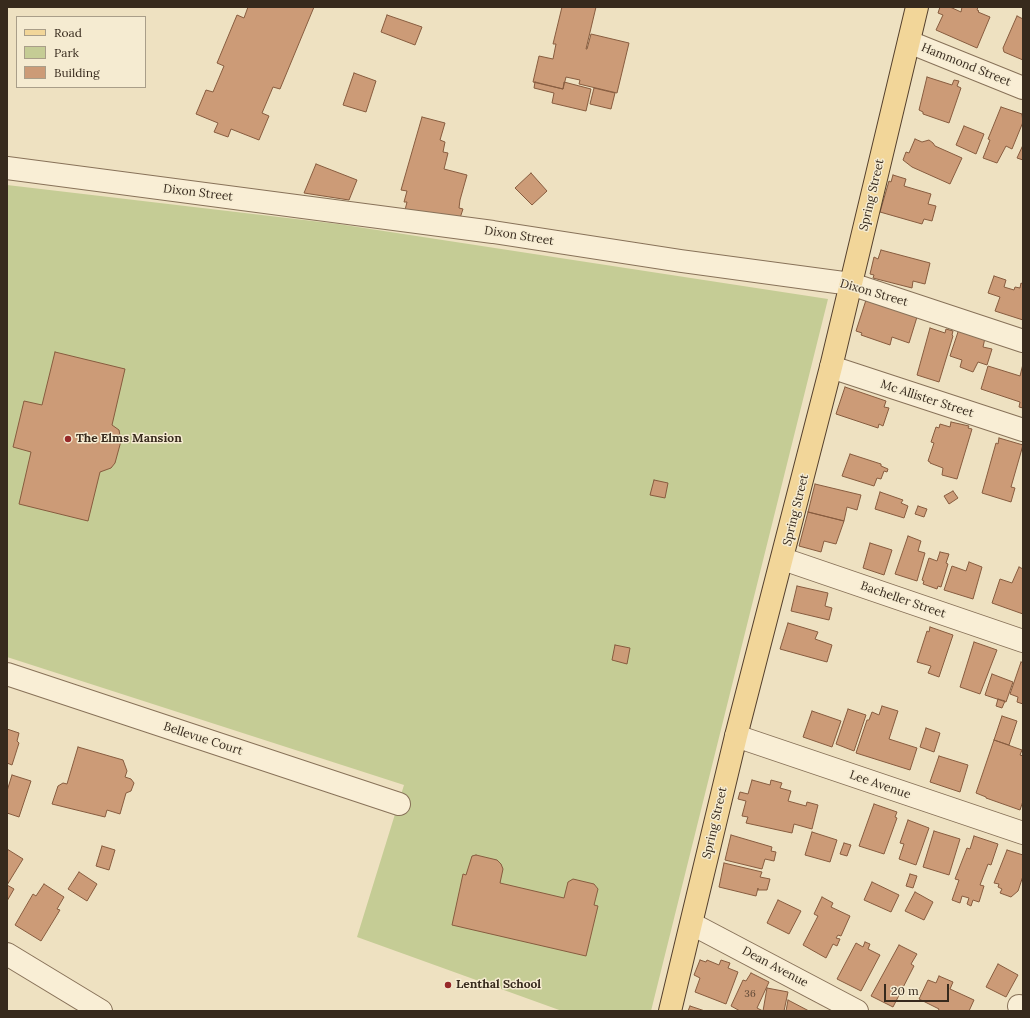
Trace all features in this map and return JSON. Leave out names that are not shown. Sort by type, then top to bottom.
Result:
[{"type":"main road","name":"Spring Street","points":[[670,1011],[736,736],[783,559],[831,368],[917,7]]},
{"type":"street","name":"Hammond Street","points":[[909,42],[1023,88]]},
{"type":"street","name":"Dixon Street","points":[[7,168],[492,232],[681,261],[851,284],[1023,340]]},
{"type":"street","name":"Mc Allister Street","points":[[831,368],[1023,430]]},
{"type":"street","name":"Bacheller Street","points":[[783,559],[1023,641]]},
{"type":"street","name":"Bellevue Court","points":[[7,674],[399,804]]},
{"type":"street","name":"Lee Avenue","points":[[736,736],[1023,833]]},
{"type":"street","name":"Dean Avenue","points":[[692,924],[857,1011]]},
{"type":"street","points":[[7,954],[101,1011]]},
{"type":"green space","points":[[7,185],[338,224],[828,299],[651,1011],[562,1011],[357,937],[404,785],[7,657]]},
{"type":"building","points":[[248,7],[314,7],[280,89],[273,87],[262,113],[269,116],[259,140],[231,129],[228,137],[214,132],[218,123],[196,114],[206,90],[213,92],[224,66],[217,63],[237,15],[244,18]]},
{"type":"building","points":[[562,7],[596,7],[586,49],[591,34],[629,43],[617,93],[579,84],[580,80],[566,77],[563,89],[533,82],[539,56],[553,59],[556,44],[553,44]]},
{"type":"building","points":[[940,7],[950,7],[961,12],[962,7],[978,7],[978,12],[990,17],[977,48],[936,30],[943,15],[938,13]]},
{"type":"building","points":[[387,15],[422,27],[415,45],[381,32]]},
{"type":"building","points":[[1017,16],[1023,19],[1023,60],[1004,52],[1003,48]]},
{"type":"building","points":[[354,73],[376,81],[366,112],[343,105]]},
{"type":"building","points":[[927,77],[952,85],[954,80],[959,81],[957,86],[961,88],[949,123],[923,114],[923,112],[919,110]]},
{"type":"building","points":[[535,82],[563,89],[564,82],[591,89],[586,111],[552,103],[554,93],[534,88]]},
{"type":"building","points":[[594,88],[615,93],[611,109],[590,104]]},
{"type":"building","points":[[1001,107],[1022,114],[1023,122],[1012,149],[1006,146],[997,163],[983,158],[990,140],[988,139]]},
{"type":"building","points":[[422,117],[445,123],[440,140],[445,142],[443,152],[448,153],[444,169],[467,175],[460,200],[459,208],[463,209],[460,218],[405,210],[407,202],[404,202],[407,191],[401,190]]},
{"type":"building","points":[[964,126],[984,134],[976,154],[956,145]]},
{"type":"building","points":[[915,139],[922,142],[929,140],[935,146],[962,158],[950,184],[912,167],[903,160],[906,152],[909,153]]},
{"type":"building","points":[[1023,145],[1023,160],[1017,158]]},
{"type":"building","points":[[316,164],[357,180],[349,200],[304,193]]},
{"type":"building","points":[[531,173],[547,191],[532,205],[515,188]]},
{"type":"building","points":[[893,175],[906,179],[904,186],[931,194],[928,204],[936,206],[932,221],[924,219],[922,224],[880,212],[889,181],[891,182]]},
{"type":"building","points":[[881,250],[930,263],[925,284],[913,281],[912,288],[873,278],[874,275],[870,274],[874,257],[878,259]]},
{"type":"building","points":[[994,276],[1006,280],[1004,287],[1014,290],[1015,287],[1020,288],[1021,283],[1023,284],[1023,320],[995,311],[1000,297],[988,293]]},
{"type":"building","points":[[866,300],[917,317],[909,343],[892,337],[890,345],[861,335],[862,333],[856,331]]},
{"type":"building","points":[[930,328],[945,333],[946,329],[953,331],[953,336],[939,382],[917,375]]},
{"type":"building","points":[[959,329],[985,338],[983,347],[992,349],[987,365],[978,362],[973,372],[960,367],[962,360],[950,356]]},
{"type":"building","name":"The Elms Mansion","points":[[55,352],[125,369],[112,425],[119,430],[121,441],[115,463],[111,468],[100,472],[88,521],[19,504],[31,452],[13,447],[24,401],[42,405]]},
{"type":"building","points":[[1023,364],[1023,408],[1019,407],[1020,402],[981,389],[988,366],[1020,376]]},
{"type":"building","points":[[845,387],[886,401],[884,407],[889,408],[883,426],[879,424],[878,428],[836,414]]},
{"type":"building","points":[[951,422],[969,426],[968,428],[972,429],[957,479],[942,475],[943,468],[928,461],[934,443],[931,442],[936,427],[939,428],[940,424],[950,427]]},
{"type":"building","points":[[999,438],[1023,445],[1011,487],[1015,488],[1011,502],[982,493],[996,443],[998,444]]},
{"type":"building","points":[[850,454],[881,464],[881,466],[888,469],[887,472],[884,471],[881,479],[877,478],[874,486],[842,476]]},
{"type":"building","points":[[654,480],[668,483],[665,498],[650,495]]},
{"type":"building","points":[[815,484],[861,495],[857,510],[847,507],[844,521],[808,512]]},
{"type":"building","points":[[953,491],[958,498],[949,504],[944,496]]},
{"type":"building","points":[[880,492],[903,500],[901,503],[908,506],[904,518],[875,509]]},
{"type":"building","points":[[918,506],[927,509],[924,517],[915,514]]},
{"type":"building","points":[[808,512],[844,521],[836,544],[824,541],[821,552],[799,546]]},
{"type":"building","points":[[908,536],[921,541],[918,551],[925,553],[917,581],[895,574]]},
{"type":"building","points":[[870,543],[892,550],[884,575],[863,568]]},
{"type":"building","points":[[940,552],[949,554],[946,563],[948,564],[941,587],[938,586],[937,589],[923,584],[924,581],[922,580],[929,558],[937,561]]},
{"type":"building","points":[[969,562],[982,567],[973,599],[944,590],[952,566],[966,571]]},
{"type":"building","points":[[1019,567],[1023,569],[1023,614],[992,603],[1000,579],[1012,583]]},
{"type":"building","points":[[797,586],[828,593],[825,606],[832,608],[829,620],[791,611]]},
{"type":"building","points":[[788,623],[818,632],[815,639],[832,645],[827,662],[780,649]]},
{"type":"building","points":[[930,627],[953,635],[939,677],[928,673],[931,666],[917,662],[927,631],[929,632]]},
{"type":"building","points":[[974,642],[997,650],[980,694],[960,687]]},
{"type":"building","points":[[615,645],[630,648],[627,664],[612,660]]},
{"type":"building","points":[[1021,662],[1023,663],[1023,704],[1017,702],[1018,697],[1010,694]]},
{"type":"building","points":[[992,674],[1013,682],[1006,702],[985,695]]},
{"type":"building","points":[[998,699],[1005,701],[1002,708],[996,706]]},
{"type":"building","points":[[882,706],[898,711],[889,739],[917,748],[910,770],[856,753],[867,720],[869,720],[872,712],[879,715]]},
{"type":"building","points":[[848,709],[866,715],[854,751],[836,744]]},
{"type":"building","points":[[812,711],[841,721],[832,747],[803,737]]},
{"type":"building","points":[[1002,716],[1017,721],[1009,745],[994,740]]},
{"type":"building","points":[[926,728],[940,733],[934,752],[920,747]]},
{"type":"building","points":[[7,729],[19,733],[17,741],[19,743],[12,765],[7,763]]},
{"type":"building","points":[[994,740],[1022,750],[1020,755],[1023,756],[1023,801],[1020,810],[976,793]]},
{"type":"building","points":[[78,747],[123,760],[127,771],[125,777],[131,779],[134,783],[131,791],[126,793],[120,814],[107,810],[105,817],[52,804],[58,786],[63,783],[67,784]]},
{"type":"building","points":[[939,756],[968,765],[960,792],[930,782]]},
{"type":"building","points":[[12,775],[31,781],[19,817],[7,813],[7,791]]},
{"type":"building","points":[[752,780],[770,785],[771,780],[782,783],[780,788],[791,791],[788,801],[806,806],[807,802],[818,805],[812,829],[794,824],[792,833],[746,823],[748,817],[742,816],[746,801],[738,799],[740,792],[748,794]]},
{"type":"building","points":[[874,804],[897,812],[895,817],[897,818],[884,854],[859,846]]},
{"type":"building","points":[[908,820],[929,828],[916,865],[899,859],[904,844],[900,843]]},
{"type":"building","points":[[934,831],[960,839],[949,875],[923,867]]},
{"type":"building","points":[[812,832],[837,840],[830,862],[805,855]]},
{"type":"building","points":[[731,835],[772,847],[771,851],[776,852],[774,861],[765,859],[762,869],[725,860]]},
{"type":"building","points":[[974,836],[998,844],[991,865],[988,864],[980,885],[984,886],[979,902],[973,900],[971,906],[967,904],[969,898],[962,896],[960,903],[952,900],[959,880],[955,879],[967,848],[970,849]]},
{"type":"building","points":[[844,843],[851,845],[847,856],[840,854]]},
{"type":"building","points":[[102,846],[115,850],[109,870],[96,866]]},
{"type":"building","points":[[7,849],[23,859],[7,885]]},
{"type":"building","points":[[1007,850],[1023,855],[1023,876],[1018,891],[1011,897],[1000,893],[1002,889],[998,887],[999,884],[994,883]]},
{"type":"building","points":[[476,855],[497,860],[501,864],[503,869],[500,883],[564,898],[568,882],[573,879],[594,884],[598,889],[594,905],[598,906],[586,956],[452,925],[463,874],[466,875],[472,856]]},
{"type":"building","points":[[724,863],[762,872],[760,877],[770,879],[767,890],[758,890],[758,888],[756,896],[719,887]]},
{"type":"building","points":[[79,872],[97,884],[87,901],[68,889]]},
{"type":"building","points":[[910,874],[917,876],[913,888],[906,886]]},
{"type":"building","points":[[872,882],[899,895],[891,912],[864,900]]},
{"type":"building","points":[[44,884],[64,897],[57,909],[60,910],[41,941],[15,925],[33,894],[36,896]]},
{"type":"building","points":[[7,885],[14,889],[7,901]]},
{"type":"building","points":[[915,892],[933,902],[924,920],[905,911]]},
{"type":"building","points":[[822,897],[833,903],[831,907],[850,916],[841,936],[838,935],[836,938],[840,939],[837,946],[833,944],[826,958],[803,945],[818,916],[814,914]]},
{"type":"building","points":[[778,900],[801,911],[789,934],[767,923]]},
{"type":"building","points":[[865,942],[870,944],[868,949],[880,955],[861,991],[837,979],[856,943],[863,947]]},
{"type":"building","points":[[899,945],[917,954],[911,964],[914,966],[893,1007],[871,996]]},
{"type":"building","points":[[700,960],[706,962],[707,960],[719,965],[721,960],[730,963],[728,968],[738,972],[726,1004],[695,992],[700,978],[694,975]]},
{"type":"building","points":[[998,964],[1018,975],[1006,997],[986,987]]},
{"type":"building","points":[[751,973],[769,982],[757,1008],[763,1011],[740,1011],[731,1006],[743,980],[746,981]]},
{"type":"building","points":[[939,976],[953,982],[950,989],[974,1000],[969,1011],[938,1011],[939,1009],[919,999],[928,980],[936,983]]},
{"type":"building","points":[[767,988],[788,992],[784,1011],[763,1011]]},
{"type":"building","points":[[788,1000],[809,1011],[786,1011]]},
{"type":"building","points":[[690,1006],[705,1011],[688,1011]]},
{"type":"place","name":"The Elms Mansion","points":[[68,439]]},
{"type":"place","name":"Lenthal School","points":[[448,985]]}]
